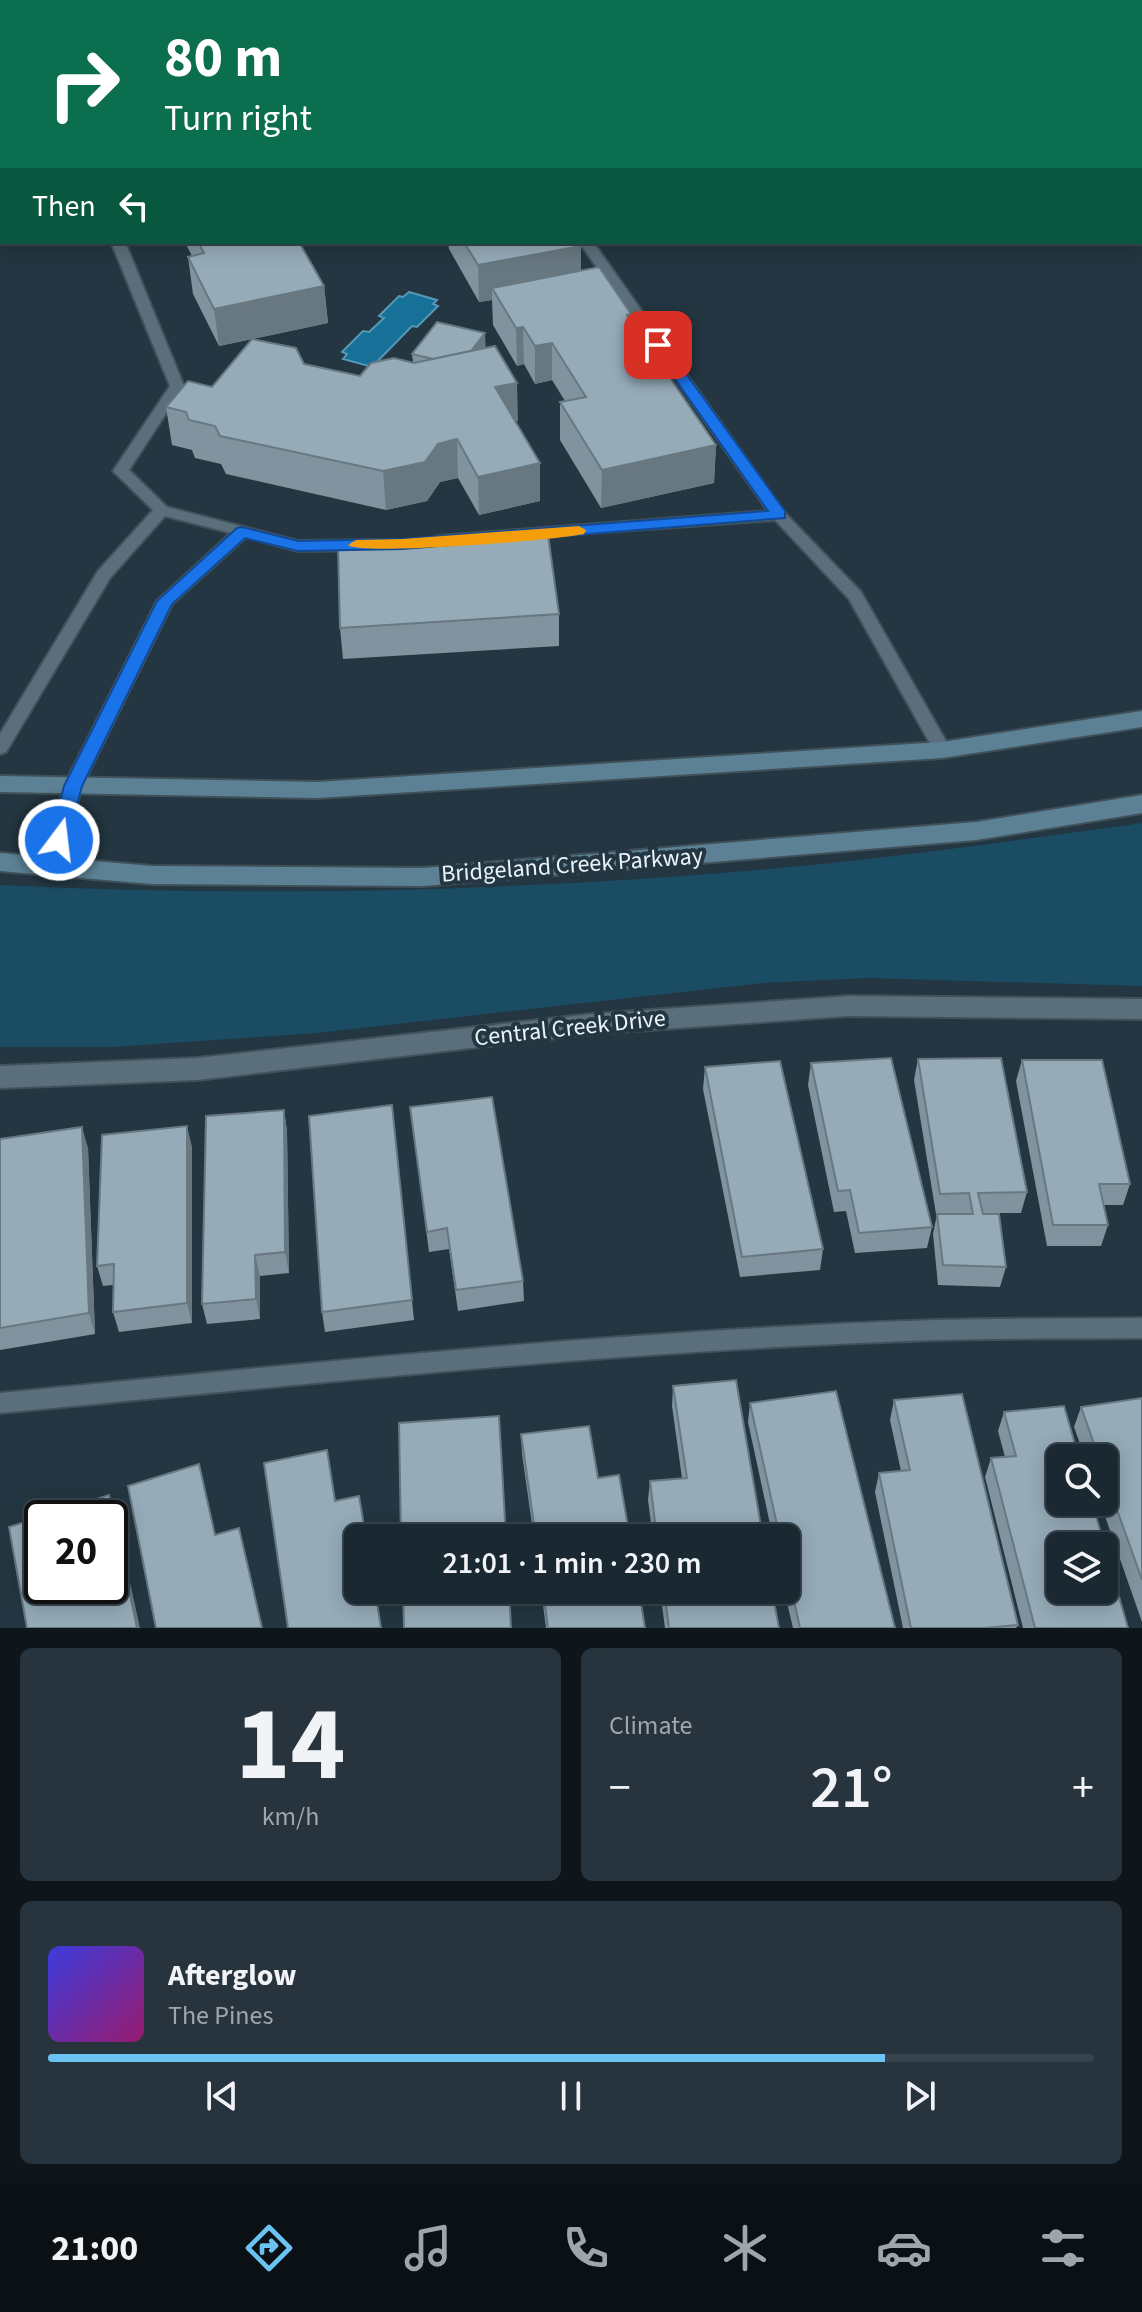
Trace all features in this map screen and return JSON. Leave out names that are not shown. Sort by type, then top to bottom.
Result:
[{"type":"main road","points":[[0,784],[317,790],[942,750],[1142,719]]},
{"type":"main road","name":"Bridgeland Creek Parkway","points":[[0,862],[152,875],[423,877],[976,831],[1142,804]]},
{"type":"street","name":"Central Creek Drive","points":[[0,1077],[197,1069],[592,1024],[849,1006],[1142,1009]]},
{"type":"lane","points":[[119,244],[177,386],[121,471],[162,510],[298,546],[411,544],[779,515]]},
{"type":"lane","points":[[587,244],[779,515],[855,596],[942,750]]},
{"type":"lane","points":[[0,748],[104,575],[162,510]]},
{"type":"lane","points":[[52,867],[73,786],[165,601],[242,532]]},
{"type":"lane","points":[[0,1403],[391,1366],[695,1343],[936,1330],[1142,1328]]},
{"type":"shaded area","points":[[409,292],[437,300],[433,304],[438,306],[417,327],[412,326],[372,367],[343,359],[347,354],[342,352],[363,331],[369,332],[384,318],[379,316],[399,296],[403,297]]},
{"type":"shaded area","points":[[1142,823],[1142,986],[868,978],[763,983],[317,1033],[112,1047],[0,1047],[0,885],[289,891],[577,883],[816,865]]},
{"type":"building","points":[[199,244],[300,244],[324,286],[214,309],[188,257],[204,253]]},
{"type":"building","points":[[465,244],[581,246],[478,265]]},
{"type":"building","points":[[599,267],[631,314],[627,315],[716,445],[602,470],[560,402],[586,397],[552,343],[535,346],[523,327],[516,328],[492,288]]},
{"type":"building","points":[[437,322],[485,333],[471,351],[433,359],[412,354]]},
{"type":"building","points":[[252,339],[296,348],[304,364],[360,376],[371,363],[394,358],[414,363],[495,346],[517,383],[495,387],[540,463],[478,477],[457,439],[438,444],[425,462],[383,471],[220,436],[215,426],[189,420],[186,412],[166,407],[188,381],[212,387]]},
{"type":"building","points":[[548,535],[559,614],[340,628],[338,546]]},
{"type":"building","points":[[891,1058],[932,1227],[859,1233],[850,1190],[838,1191],[811,1063]]},
{"type":"building","points":[[1001,1058],[1027,1192],[978,1193],[983,1214],[999,1214],[1006,1267],[943,1265],[937,1214],[973,1214],[969,1193],[940,1194],[918,1059]]},
{"type":"building","points":[[1022,1060],[1102,1060],[1130,1184],[1099,1184],[1108,1225],[1053,1225]]},
{"type":"building","points":[[780,1061],[823,1249],[742,1257],[705,1067]]},
{"type":"building","points":[[492,1097],[523,1281],[456,1290],[447,1228],[427,1232],[410,1107]]},
{"type":"building","points":[[392,1105],[412,1300],[322,1312],[309,1116]]},
{"type":"building","points":[[284,1110],[285,1252],[255,1255],[256,1299],[202,1304],[206,1116]]},
{"type":"building","points":[[187,1126],[187,1303],[113,1312],[114,1264],[97,1266],[102,1135]]},
{"type":"building","points":[[82,1127],[89,1313],[0,1328],[0,1139]]},
{"type":"building","points":[[736,1380],[761,1524],[655,1524],[650,1481],[687,1478],[673,1386]]},
{"type":"building","points":[[836,1391],[895,1628],[800,1628],[795,1604],[800,1604],[800,1524],[777,1524],[750,1403]]},
{"type":"building","points":[[962,1394],[1018,1625],[911,1628],[879,1473],[910,1470],[894,1400]]},
{"type":"building","points":[[1142,1398],[1142,1580],[1118,1512],[1118,1444],[1094,1444],[1081,1407]]},
{"type":"building","points":[[1064,1406],[1075,1444],[1046,1444],[1046,1516],[1096,1516],[1101,1532],[1046,1532],[1046,1604],[1118,1604],[1118,1593],[1128,1628],[1035,1628],[991,1458],[1016,1456],[1004,1412]]},
{"type":"building","points":[[499,1416],[505,1524],[401,1524],[399,1423]]},
{"type":"building","points":[[589,1426],[598,1478],[619,1475],[628,1524],[534,1524],[521,1434]]},
{"type":"building","points":[[327,1450],[335,1501],[359,1496],[364,1524],[344,1524],[344,1604],[377,1604],[381,1628],[288,1628],[264,1463]]},
{"type":"building","points":[[199,1464],[215,1535],[239,1528],[262,1628],[156,1628],[128,1486]]},
{"type":"building","points":[[109,1495],[110,1500],[93,1500]]},
{"type":"building","points":[[24,1522],[24,1604],[128,1604],[128,1585],[137,1628],[27,1628],[9,1527]]},
{"type":"building","points":[[403,1604],[510,1604],[511,1628],[404,1628]]},
{"type":"building","points":[[545,1604],[641,1604],[645,1628],[548,1628]]},
{"type":"building","points":[[666,1604],[775,1604],[779,1628],[669,1628]]},
{"type":"slow traffic","points":[[356,545],[579,530]]},
{"type":"route","points":[[59,840],[73,786],[165,601],[242,532],[298,546],[403,544],[779,515],[658,345]]}]
